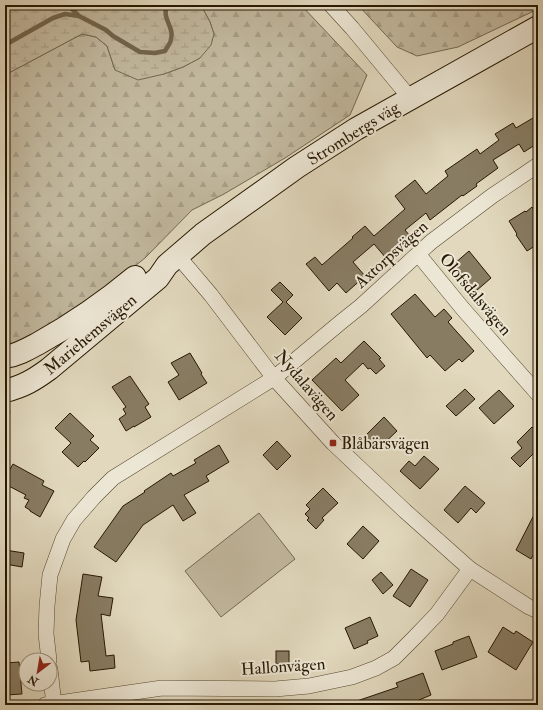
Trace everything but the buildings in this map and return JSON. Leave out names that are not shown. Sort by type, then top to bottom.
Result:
[{"type":"street","points":[[331,5],[410,98]]},
{"type":"street","name":"Strombergs väg","points":[[172,260],[203,234],[297,167],[356,129],[538,27]]},
{"type":"street","name":"Axtorpsvägen","points":[[274,378],[361,306],[431,242],[469,213],[538,165]]},
{"type":"street","name":"Olofsdalsvägen","points":[[418,254],[463,309],[538,394]]},
{"type":"street","name":"Mariehemsvägen","points":[[5,357],[13,356],[60,332],[112,296],[148,268],[172,260]]},
{"type":"street","name":"Mariehemsvägen","points":[[5,391],[21,387],[49,369],[158,278],[172,260]]},
{"type":"street","name":"Nydalavägen","points":[[172,260],[210,295],[274,378],[333,443],[405,511],[470,568],[529,607],[538,611]]},
{"type":"street","points":[[48,652],[46,634],[50,575],[63,539],[74,520],[94,496],[113,478],[274,378]]},
{"type":"street","name":"Hallonvägen","points":[[51,705],[162,688],[275,689],[309,686],[352,677],[376,668],[394,658],[437,614],[470,568]]},
{"type":"street","points":[[51,692],[51,705]]},
{"type":"green space","points":[[5,5],[201,5],[210,22],[214,34],[211,45],[200,58],[183,67],[164,74],[138,80],[115,70],[107,46],[96,37],[82,34],[5,75]]},
{"type":"green space","points":[[201,5],[301,5],[367,75],[350,115],[285,158],[224,194],[192,210],[145,258],[110,286],[51,326],[24,340],[5,347],[5,75],[82,34],[96,37],[107,46],[115,70],[164,74],[183,67],[200,58],[214,34],[210,22]]},
{"type":"green space","points":[[358,5],[538,5],[538,9],[458,47],[417,56],[397,47]]},
{"type":"green space","points":[[5,406],[10,412],[5,434]]},
{"type":"green space","points":[[259,513],[295,559],[221,617],[185,571]]},
{"type":"waterway","points":[[68,5],[79,16]]},
{"type":"waterway","points":[[5,45],[53,18],[65,14],[79,16],[106,30],[113,36],[140,52],[155,53],[165,51],[172,35],[166,15],[167,5]]},
{"type":"place","name":"Blåbärsvägen","points":[[333,443]]}]
